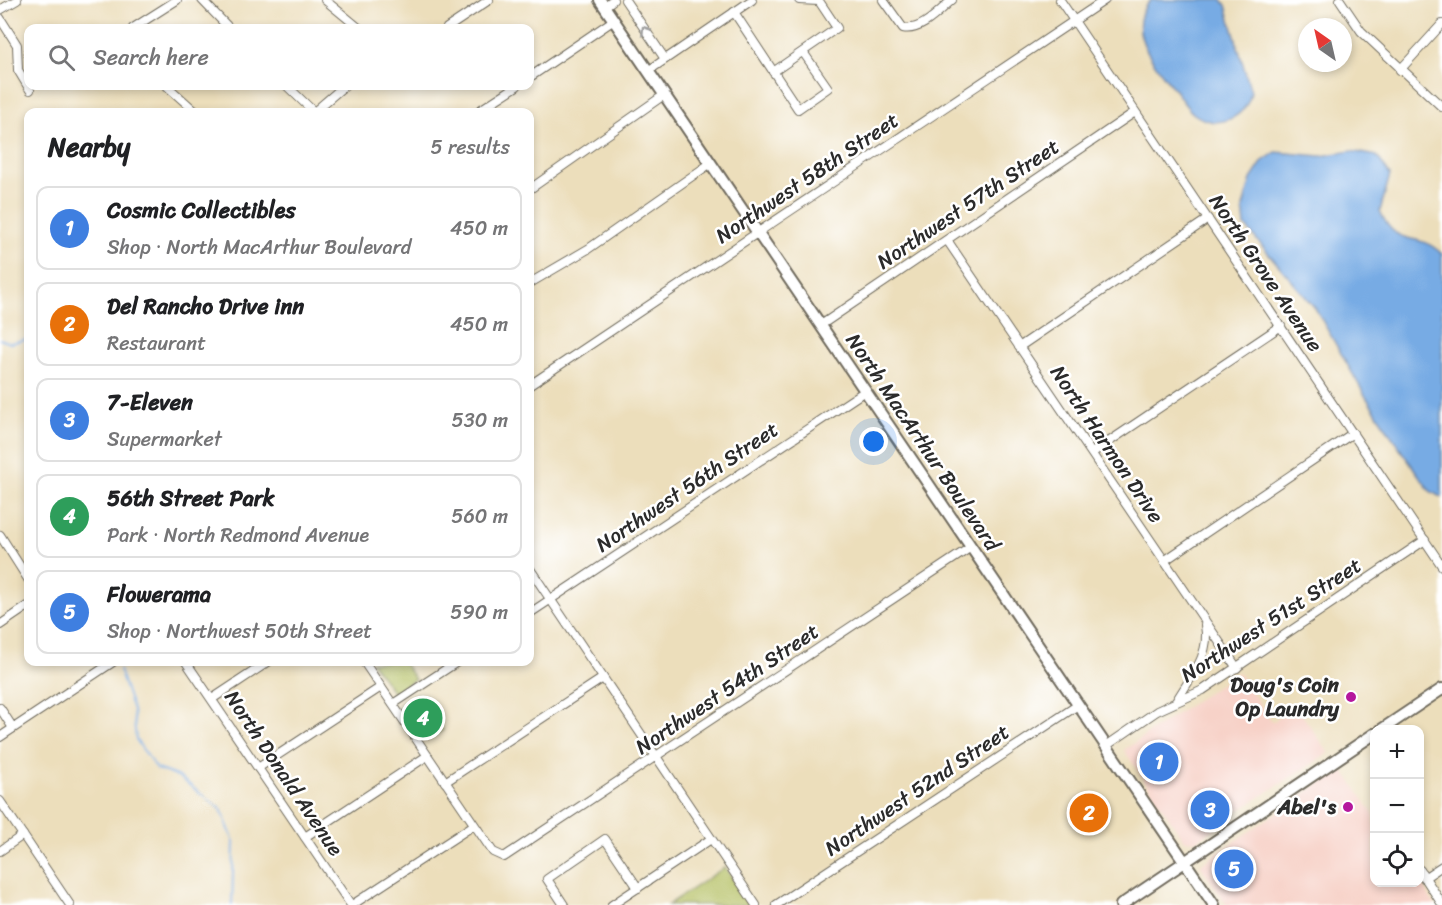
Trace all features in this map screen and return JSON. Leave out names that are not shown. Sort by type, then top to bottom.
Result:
[{"type":"main road","name":"North MacArthur Boulevard","points":[[606,2],[614,20],[664,95],[1214,905]]},
{"type":"main road","points":[[1388,725],[1442,688]]},
{"type":"main road","points":[[1121,905],[1370,737]]},
{"type":"street","points":[[0,10],[17,0]]},
{"type":"street","points":[[139,24],[177,0]]},
{"type":"street","points":[[202,0],[225,24]]},
{"type":"street","points":[[326,0],[354,24]]},
{"type":"street","points":[[453,24],[489,0]]},
{"type":"street","points":[[626,0],[665,59]]},
{"type":"street","points":[[648,71],[752,0]]},
{"type":"street","points":[[773,72],[837,28],[819,1],[799,0]]},
{"type":"street","points":[[883,0],[903,28],[911,29],[921,26],[952,0]]},
{"type":"street","name":"North Grove Avenue","points":[[1060,0],[1442,566]]},
{"type":"street","name":"Northwest 58th Street","points":[[534,382],[1105,0]]},
{"type":"street","points":[[1340,0],[1361,31],[1442,108]]},
{"type":"street","points":[[734,12],[798,109],[828,88],[803,52]]},
{"type":"street","points":[[0,18],[14,39],[18,70],[24,80]]},
{"type":"street","points":[[534,74],[614,20]]},
{"type":"street","points":[[1400,70],[1442,24]]},
{"type":"street","points":[[170,90],[191,108]]},
{"type":"street","points":[[290,90],[310,108]]},
{"type":"street","points":[[319,108],[339,90]]},
{"type":"street","points":[[483,108],[511,90]]},
{"type":"street","points":[[534,186],[664,95]]},
{"type":"street","name":"Northwest 57th Street","points":[[821,325],[1136,112]]},
{"type":"street","points":[[534,281],[588,249],[711,163]]},
{"type":"street","points":[[1019,347],[1208,219]]},
{"type":"street","name":"North Harmon Drive","points":[[947,240],[1237,668]]},
{"type":"street","points":[[1092,453],[1281,326]]},
{"type":"street","name":"Northwest 56th Street","points":[[534,610],[865,391]]},
{"type":"street","points":[[1164,561],[1353,433]]},
{"type":"street","points":[[0,535],[24,573]]},
{"type":"street","name":"Northwest 51st Street","points":[[1106,746],[1157,711],[1203,690],[1425,540]]},
{"type":"street","name":"Northwest 54th Street","points":[[474,825],[493,852],[500,856],[508,855],[971,547]]},
{"type":"street","points":[[534,575],[756,905]]},
{"type":"street","points":[[0,625],[24,609]]},
{"type":"street","points":[[1178,700],[1203,656],[1207,635],[1204,620]]},
{"type":"street","points":[[0,737],[107,666]]},
{"type":"street","name":"North Donald Avenue","points":[[189,666],[352,905]]},
{"type":"street","points":[[212,699],[262,666]]},
{"type":"street","points":[[352,905],[474,825],[367,666]]},
{"type":"street","points":[[393,704],[451,666]]},
{"type":"street","points":[[445,782],[603,678]]},
{"type":"street","points":[[258,768],[381,687]]},
{"type":"street","name":"Northwest 52nd Street","points":[[776,905],[1078,705]]},
{"type":"street","points":[[0,708],[13,728]]},
{"type":"street","points":[[305,837],[427,756]]},
{"type":"street","points":[[0,801],[70,905]]},
{"type":"street","points":[[0,851],[23,835]]},
{"type":"street","points":[[564,905],[547,879],[605,839],[638,888]]},
{"type":"street","points":[[612,905],[711,839]]},
{"type":"street","points":[[1424,873],[1442,866]]},
{"type":"street","points":[[1424,877],[1442,904]]},
{"type":"shaded area","points":[[1238,672],[1272,722],[1296,706],[1329,753],[1225,819],[1226,821],[1196,841],[1184,840],[1124,750]]},
{"type":"shaded area","points":[[1342,768],[1370,809],[1370,887],[1423,887],[1435,905],[1227,905],[1200,865]]},
{"type":"green space","points":[[374,666],[406,666],[415,679],[394,693]]},
{"type":"green space","points":[[419,695],[443,730],[427,740],[402,706]]},
{"type":"green space","points":[[725,867],[750,905],[668,905]]},
{"type":"water","points":[[1151,0],[1222,0],[1226,5],[1251,92],[1244,109],[1237,115],[1230,119],[1212,121],[1194,114],[1158,69],[1144,46],[1141,34],[1140,22],[1143,11]]},
{"type":"water","points":[[1351,151],[1377,156],[1390,175],[1380,211],[1387,223],[1400,236],[1424,242],[1442,254],[1442,498],[1430,491],[1402,452],[1366,397],[1315,308],[1245,226],[1243,207],[1251,179],[1263,161],[1276,152],[1321,156]]},
{"type":"waterway","points":[[0,339],[10,343],[24,340]]},
{"type":"waterway","points":[[119,670],[133,710],[136,740],[157,769],[179,777],[221,809],[234,842],[232,905]]},
{"type":"place","name":"Doug's Coin Op Laundry","points":[[1351,697]]},
{"type":"place","name":"56th Street Park","points":[[423,718]]},
{"type":"place","name":"Cosmic Collectibles","points":[[1159,762]]},
{"type":"place","name":"Abel's","points":[[1348,807]]},
{"type":"place","name":"7-Eleven","points":[[1210,810]]},
{"type":"place","name":"Del Rancho Drive inn","points":[[1089,813]]},
{"type":"place","name":"Flowerama","points":[[1234,869]]}]
